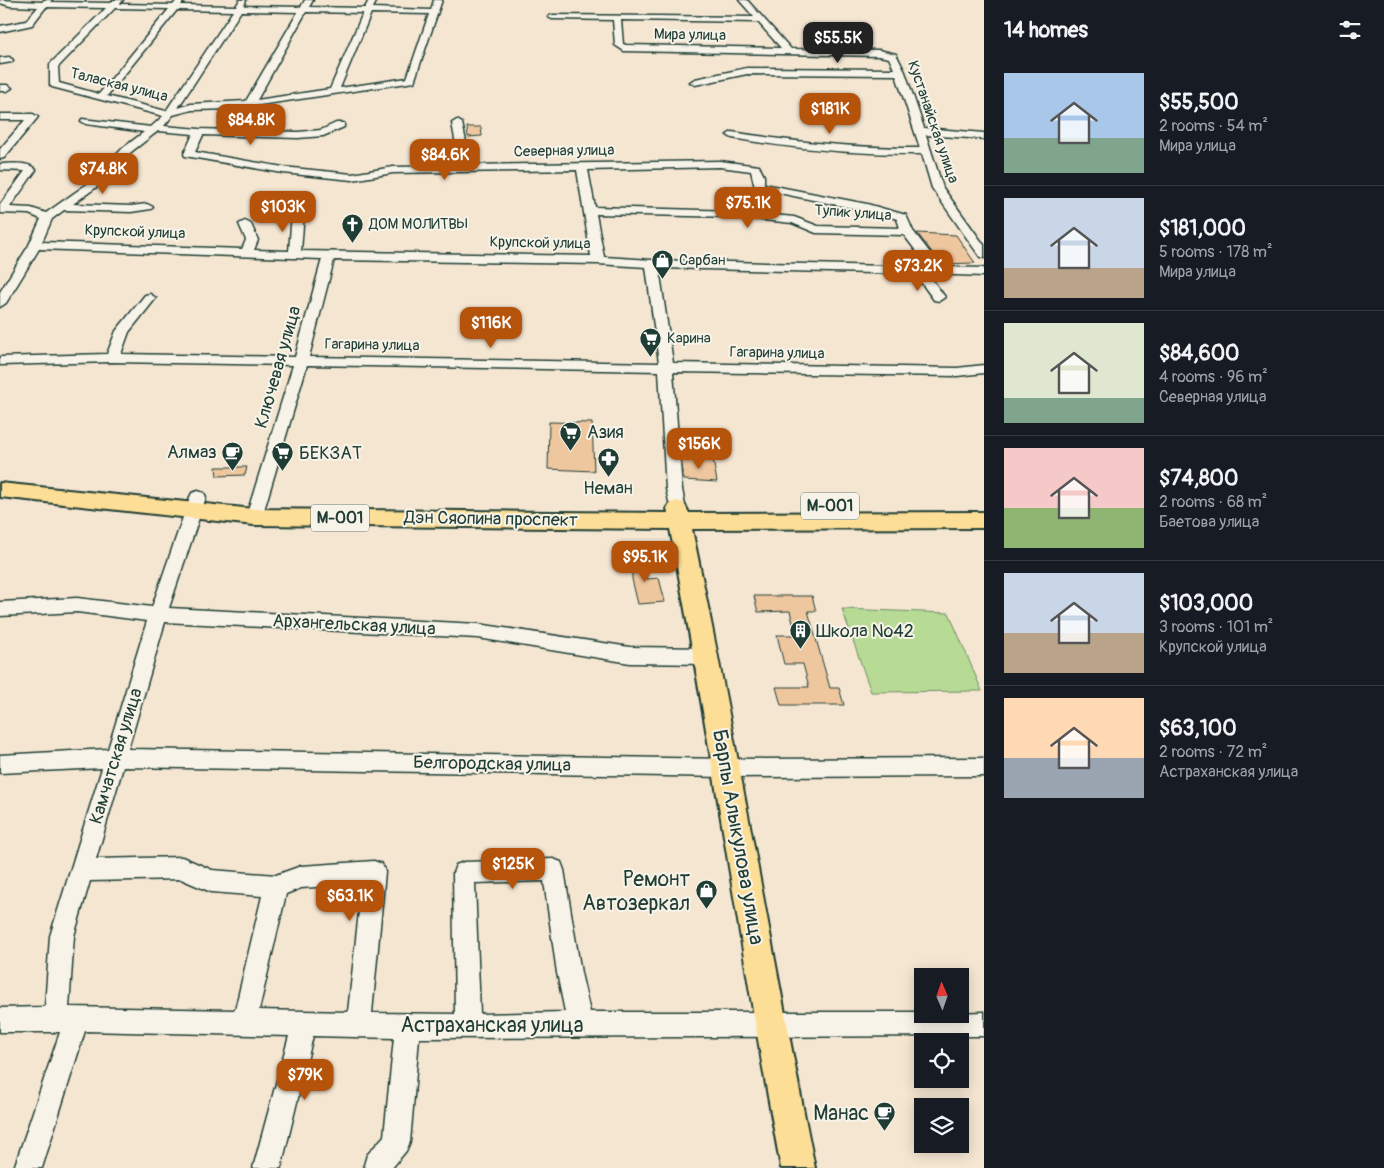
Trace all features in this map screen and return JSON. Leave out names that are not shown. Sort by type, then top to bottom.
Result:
[{"type":"main road","name":"Дэн Сяопина проспект","points":[[0,476],[195,505]]},
{"type":"main road","name":"Дэн Сяопина проспект","points":[[0,490],[256,509],[679,513],[984,520]]},
{"type":"main road","name":"Дэн Сяопина проспект","points":[[679,513],[984,506]]},
{"type":"main road","name":"Барпы Алыкулова улица","points":[[679,513],[707,656],[770,1025],[798,1168]]},
{"type":"street","points":[[1,0],[10,4],[46,2],[241,4],[305,9],[432,12]]},
{"type":"street","points":[[250,103],[309,0]]},
{"type":"street","points":[[334,91],[372,0]]},
{"type":"street","name":"Талаская улица","points":[[116,3],[53,66],[55,85],[167,114],[191,107],[250,103],[411,80],[432,12],[438,0]]},
{"type":"street","points":[[743,0],[788,51]]},
{"type":"street","points":[[0,29],[28,23],[46,2]]},
{"type":"street","points":[[102,96],[179,3]]},
{"type":"street","points":[[1,299],[35,245],[47,216],[94,184],[127,150],[167,117],[167,114],[241,4]]},
{"type":"street","name":"Мира улица","points":[[552,17],[760,20]]},
{"type":"street","name":"Мира улица","points":[[618,19],[620,47],[788,51]]},
{"type":"street","name":"Кустанайская улица","points":[[788,51],[880,53],[893,56],[938,188],[982,249]]},
{"type":"street","points":[[695,82],[706,81],[730,72],[747,71],[900,72]]},
{"type":"street","points":[[0,117],[33,117],[0,156]]},
{"type":"street","points":[[86,121],[199,132],[298,135],[322,133],[340,125]]},
{"type":"street","points":[[457,123],[466,168]]},
{"type":"street","points":[[918,131],[984,136]]},
{"type":"street","name":"Северная улица","points":[[199,132],[189,154],[283,170],[352,177],[393,170],[466,168],[720,164],[755,168],[759,176],[759,186],[784,193],[877,208],[902,217],[907,232]]},
{"type":"street","points":[[732,135],[774,142],[864,151],[926,151]]},
{"type":"street","points":[[582,166],[598,260]]},
{"type":"street","points":[[0,168],[29,168],[31,170],[1,210]]},
{"type":"street","points":[[61,207],[131,209],[147,207]]},
{"type":"street","points":[[1,210],[31,211],[47,216]]},
{"type":"street","name":"Тупик улица","points":[[588,210],[735,214],[794,220],[816,229],[907,232]]},
{"type":"street","points":[[295,254],[298,213]]},
{"type":"street","points":[[245,224],[252,240],[246,252]]},
{"type":"street","points":[[907,232],[938,271]]},
{"type":"street","name":"Крупской улица","points":[[35,245],[329,256],[598,260],[652,264],[984,272]]},
{"type":"street","name":"Ключевая улица","points":[[256,509],[301,361],[329,256]]},
{"type":"street","points":[[652,264],[666,366],[674,489],[679,513]]},
{"type":"street","points":[[919,271],[939,297]]},
{"type":"street","points":[[112,358],[123,331],[142,311],[150,298]]},
{"type":"street","name":"Гагарина улица","points":[[0,361],[112,358],[957,372],[984,369]]},
{"type":"street","name":"Камчатская улица","points":[[28,1168],[66,1019],[62,936],[158,615],[195,505]]},
{"type":"street","name":"Архангельская улица","points":[[0,609],[77,605],[158,615],[478,631],[630,655],[707,656]]},
{"type":"street","name":"Белгородская улица","points":[[0,764],[115,758],[726,768],[984,767]]},
{"type":"street","points":[[82,870],[182,868],[211,881],[276,886],[301,877],[374,872],[359,1025]]},
{"type":"street","points":[[468,1027],[464,872],[553,870],[569,974],[580,1024]]},
{"type":"street","points":[[244,1022],[276,886]]},
{"type":"street","name":"Астраханская улица","points":[[0,1020],[66,1019],[468,1027],[580,1024],[984,1024]]},
{"type":"street","points":[[267,1168],[304,1024]]},
{"type":"street","points":[[376,1165],[397,1142],[408,1026]]},
{"type":"green space","points":[[842,609],[949,613],[982,691],[871,692]]},
{"type":"building","points":[[467,127],[481,127],[482,136],[468,137]]},
{"type":"building","points":[[917,233],[956,235],[975,263],[941,264]]},
{"type":"building","name":"Азия","points":[[549,422],[592,423],[594,471],[548,469]]},
{"type":"building","points":[[681,457],[713,459],[717,482],[684,480]]},
{"type":"building","name":"Алмаз","points":[[216,467],[247,467],[245,475],[217,476]]},
{"type":"building","points":[[632,556],[645,556],[647,579],[659,578],[665,602],[638,604],[632,579]]},
{"type":"building","name":"Школа №42","points":[[754,596],[812,596],[816,611],[808,611],[830,688],[839,688],[844,705],[781,705],[776,687],[809,687],[803,664],[784,664],[777,635],[796,635],[790,611],[758,612]]},
{"type":"place","name":"ДОМ МОЛИТВЫ","points":[[353,243]]},
{"type":"place","name":"Сарбан","points":[[663,279]]},
{"type":"place","name":"Карина","points":[[651,357]]},
{"type":"place","name":"Азия","points":[[571,451]]},
{"type":"place","name":"Алмаз","points":[[233,471]]},
{"type":"place","name":"БЕКЗАТ","points":[[283,472]]},
{"type":"place","name":"Неман","points":[[608,477]]},
{"type":"place","name":"Школа №42","points":[[800,650]]},
{"type":"place","name":"Ремонт Автозеркал","points":[[706,910]]},
{"type":"place","name":"Манас","points":[[885,1132]]}]
